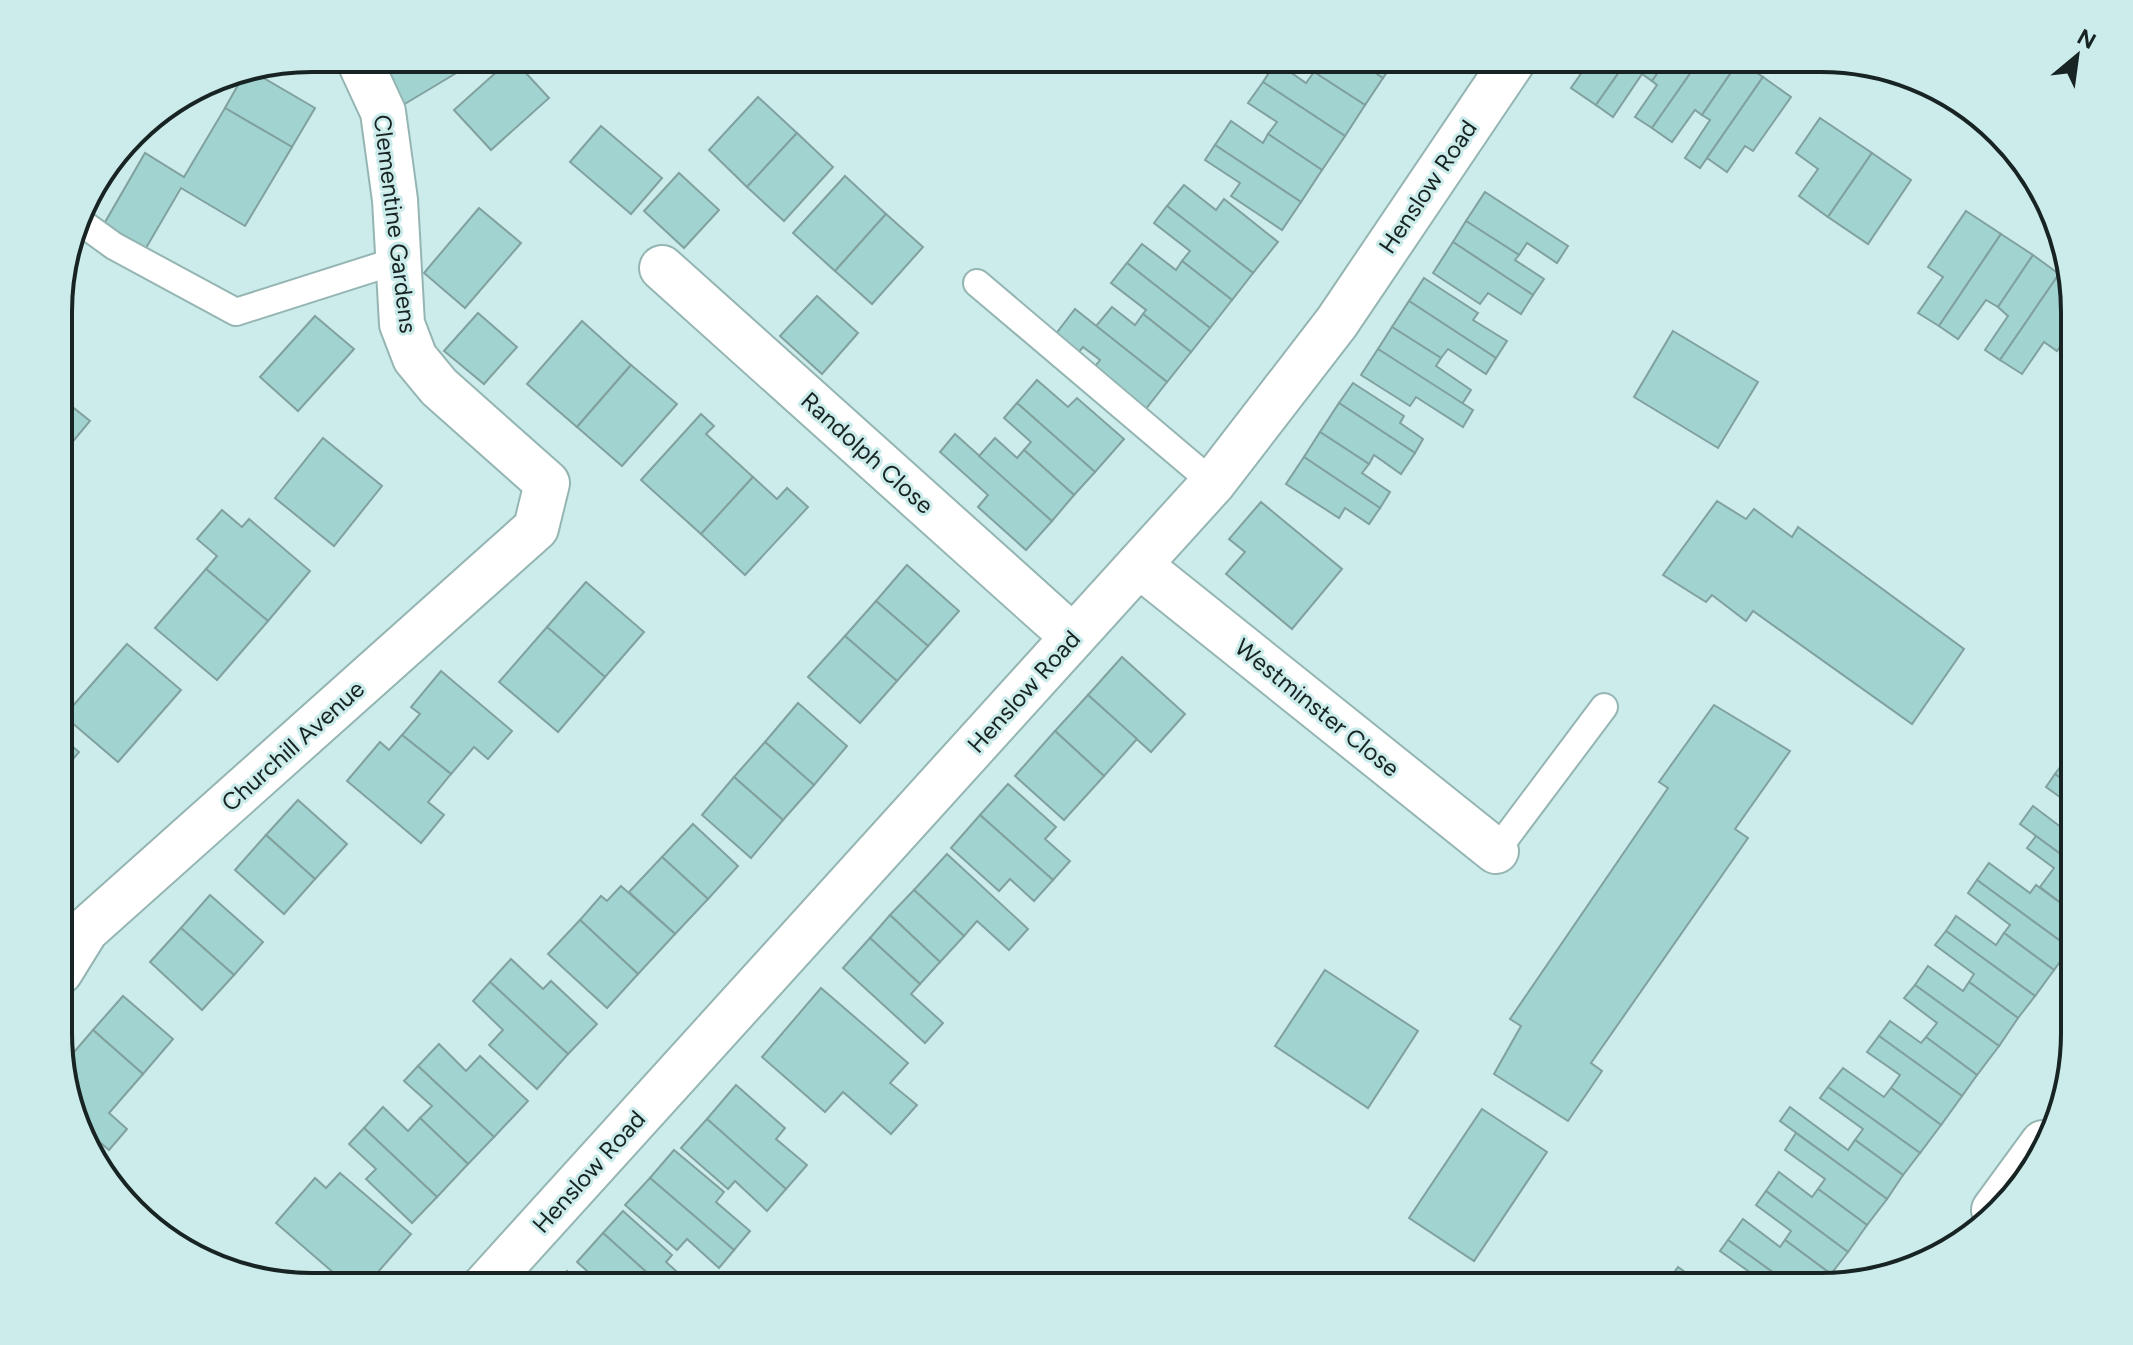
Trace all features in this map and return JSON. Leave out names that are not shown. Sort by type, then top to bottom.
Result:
[{"type":"street","name":"Henslow Road","points":[[497,1273],[1213,483],[1337,322],[1505,72]]},
{"type":"street","name":"Clementine Gardens","points":[[365,73],[383,112],[395,200],[402,324],[415,358],[439,387],[547,483],[536,528]]},
{"type":"street","name":"Randolph Close","points":[[662,268],[1073,637]]},
{"type":"street","name":"Churchill Avenue","points":[[73,919],[536,528]]},
{"type":"street","name":"Westminster Close","points":[[1139,565],[1496,851]]},
{"type":"lane","points":[[88,227],[114,246],[236,312],[399,260]]},
{"type":"lane","points":[[977,283],[1213,483]]},
{"type":"lane","points":[[1496,851],[1604,707]]},
{"type":"building","points":[[1269,72],[1291,72],[1306,83],[1315,72],[1365,105],[1345,136],[1263,82]]},
{"type":"building","points":[[1315,72],[1374,72],[1383,78],[1365,105]]},
{"type":"building","points":[[1582,72],[1619,72],[1596,105],[1571,88]]},
{"type":"building","points":[[1619,72],[1658,72],[1652,81],[1642,74],[1613,117],[1596,105]]},
{"type":"building","points":[[1658,72],[1691,72],[1652,128],[1635,117],[1657,85],[1652,81]]},
{"type":"building","points":[[1691,72],[1731,72],[1702,115],[1695,110],[1672,142],[1652,128]]},
{"type":"building","points":[[1731,72],[1756,72],[1763,77],[1700,168],[1685,158],[1710,120],[1702,115]]},
{"type":"building","points":[[384,73],[457,73],[403,105]]},
{"type":"building","points":[[495,73],[526,73],[549,98],[491,150],[454,110]]},
{"type":"building","points":[[263,77],[315,108],[292,147],[225,108],[239,84]]},
{"type":"building","points":[[1763,77],[1791,97],[1753,151],[1745,146],[1727,172],[1707,158]]},
{"type":"building","points":[[1263,82],[1345,136],[1322,170],[1268,134],[1277,122],[1248,103]]},
{"type":"building","points":[[758,97],[797,133],[747,187],[709,150]]},
{"type":"building","points":[[225,108],[292,147],[245,226],[181,188],[146,248],[104,224],[145,153],[184,177]]},
{"type":"building","points":[[1820,118],[1872,153],[1828,217],[1799,196],[1818,169],[1796,153]]},
{"type":"building","points":[[1231,121],[1263,143],[1268,134],[1322,170],[1301,202],[1215,145]]},
{"type":"building","points":[[601,126],[662,178],[631,214],[570,162]]},
{"type":"building","points":[[797,133],[833,167],[784,221],[747,187]]},
{"type":"building","points":[[1215,145],[1301,202],[1282,230],[1231,196],[1240,183],[1205,160]]},
{"type":"building","points":[[1872,153],[1911,180],[1868,244],[1828,217]]},
{"type":"building","points":[[679,173],[719,210],[684,248],[644,211]]},
{"type":"building","points":[[845,176],[886,214],[835,271],[793,233]]},
{"type":"building","points":[[1184,185],[1216,210],[1224,199],[1278,242],[1253,273],[1167,206]]},
{"type":"building","points":[[1485,192],[1568,246],[1557,263],[1527,243],[1519,255],[1466,221]]},
{"type":"building","points":[[1167,206],[1253,273],[1232,300],[1182,261],[1190,251],[1154,223]]},
{"type":"building","points":[[479,208],[521,243],[465,308],[424,273]]},
{"type":"building","points":[[1966,211],[2001,234],[1939,326],[1918,313],[1943,277],[1928,267]]},
{"type":"building","points":[[886,214],[923,247],[872,304],[835,271]]},
{"type":"building","points":[[1466,221],[1519,255],[1515,260],[1544,279],[1533,295],[1453,242]]},
{"type":"building","points":[[2001,234],[2033,255],[1998,307],[1986,300],[1958,339],[1939,326]]},
{"type":"building","points":[[1453,242],[1533,295],[1521,314],[1488,293],[1480,304],[1433,273]]},
{"type":"building","points":[[1142,244],[1176,270],[1182,261],[1232,300],[1210,328],[1127,263]]},
{"type":"building","points":[[2033,255],[2057,273],[2057,276],[2000,360],[1985,350],[2008,316],[1998,307]]},
{"type":"building","points":[[1127,263],[1210,328],[1191,352],[1143,314],[1146,310],[1111,283]]},
{"type":"building","points":[[2057,276],[2060,347],[2057,351],[2044,342],[2022,374],[2000,360]]},
{"type":"building","points":[[1424,278],[1478,313],[1473,320],[1507,341],[1496,358],[1409,301]]},
{"type":"building","points":[[817,296],[858,333],[822,374],[780,336]]},
{"type":"building","points":[[1409,301],[1496,358],[1486,374],[1448,349],[1441,358],[1392,327]]},
{"type":"building","points":[[1112,307],[1135,325],[1143,314],[1191,352],[1167,382],[1096,326]]},
{"type":"building","points":[[1075,309],[1167,382],[1141,415],[1089,374],[1100,360],[1083,347],[1078,353],[1055,335]]},
{"type":"building","points":[[478,313],[517,347],[484,384],[444,351]]},
{"type":"building","points":[[315,316],[354,349],[298,411],[260,377]]},
{"type":"building","points":[[582,321],[631,365],[577,427],[527,384]]},
{"type":"building","points":[[1392,327],[1441,358],[1436,366],[1471,390],[1462,404],[1378,349]]},
{"type":"building","points":[[1673,331],[1758,382],[1718,448],[1634,397]]},
{"type":"building","points":[[1378,349],[1473,410],[1463,427],[1416,397],[1410,406],[1361,375]]},
{"type":"building","points":[[631,365],[677,404],[622,466],[577,427]]},
{"type":"building","points":[[1037,380],[1068,407],[1077,398],[1124,439],[1095,472],[1017,403]]},
{"type":"building","points":[[1353,383],[1404,416],[1400,423],[1423,439],[1415,453],[1339,403]]},
{"type":"building","points":[[1017,403],[1095,472],[1074,495],[1024,450],[1031,442],[1004,418]]},
{"type":"building","points":[[1339,403],[1415,453],[1401,474],[1374,455],[1369,464],[1320,432]]},
{"type":"building","points":[[72,407],[90,421],[72,443]]},
{"type":"building","points":[[701,414],[714,426],[706,434],[753,477],[701,534],[641,480]]},
{"type":"building","points":[[1320,432],[1369,464],[1362,473],[1390,492],[1380,508],[1304,457]]},
{"type":"building","points":[[955,434],[1052,521],[1026,550],[978,507],[988,495],[940,452]]},
{"type":"building","points":[[323,438],[382,486],[334,546],[275,498]]},
{"type":"building","points":[[995,438],[1017,458],[1024,450],[1074,495],[1052,521],[979,456]]},
{"type":"building","points":[[1304,457],[1380,508],[1369,524],[1345,508],[1339,518],[1286,484]]},
{"type":"building","points":[[753,477],[777,499],[787,488],[808,507],[745,575],[701,534]]},
{"type":"building","points":[[1717,501],[1746,519],[1754,509],[1792,537],[1798,527],[1964,649],[1912,724],[1753,611],[1746,621],[1712,595],[1706,602],[1663,575]]},
{"type":"building","points":[[1261,502],[1342,569],[1292,629],[1226,574],[1245,552],[1229,539]]},
{"type":"building","points":[[222,510],[242,527],[249,519],[310,571],[268,621],[206,569],[217,556],[197,539]]},
{"type":"building","points":[[907,565],[959,611],[928,646],[876,601]]},
{"type":"building","points":[[206,569],[268,621],[217,680],[155,628]]},
{"type":"building","points":[[586,582],[644,632],[605,677],[547,627]]},
{"type":"building","points":[[876,601],[928,646],[897,681],[845,636]]},
{"type":"building","points":[[547,627],[605,677],[558,732],[499,682]]},
{"type":"building","points":[[845,636],[897,681],[860,723],[808,677]]},
{"type":"building","points":[[127,644],[181,690],[118,762],[72,723],[72,707]]},
{"type":"building","points":[[1122,657],[1185,714],[1151,752],[1088,695]]},
{"type":"building","points":[[441,671],[512,731],[488,759],[474,747],[451,774],[402,735],[420,714],[411,707]]},
{"type":"building","points":[[1088,695],[1137,739],[1104,776],[1055,731]]},
{"type":"building","points":[[798,703],[847,746],[814,785],[765,742]]},
{"type":"building","points":[[1714,705],[1790,751],[1735,829],[1748,838],[1591,1063],[1602,1071],[1568,1121],[1494,1074],[1521,1026],[1510,1019],[1668,788],[1659,782]]},
{"type":"building","points":[[1055,731],[1104,776],[1064,820],[1015,776]]},
{"type":"building","points":[[402,735],[451,774],[428,802],[444,815],[421,843],[347,781],[380,742],[389,750]]},
{"type":"building","points":[[765,742],[814,785],[783,820],[734,777]]},
{"type":"building","points":[[72,746],[79,752],[72,760]]},
{"type":"building","points":[[2055,774],[2060,778],[2060,797],[2046,787]]},
{"type":"building","points":[[734,777],[783,820],[751,858],[702,815]]},
{"type":"building","points":[[1008,784],[1056,827],[1045,839],[1070,861],[1053,880],[980,815]]},
{"type":"building","points":[[298,800],[347,844],[315,879],[266,835]]},
{"type":"building","points":[[2033,806],[2060,826],[2060,854],[2020,824]]},
{"type":"building","points":[[980,815],[1053,880],[1034,901],[1010,879],[999,891],[951,848]]},
{"type":"building","points":[[693,824],[738,866],[708,899],[662,857]]},
{"type":"building","points":[[266,835],[315,879],[284,914],[235,870]]},
{"type":"building","points":[[2036,836],[2060,854],[2060,902],[2040,887],[2054,868],[2027,848]]},
{"type":"building","points":[[947,854],[1028,929],[1009,950],[977,921],[964,936],[914,890]]},
{"type":"building","points":[[662,857],[708,899],[675,934],[629,892]]},
{"type":"building","points":[[1989,863],[2030,893],[2036,885],[2060,903],[2060,941],[1977,880]]},
{"type":"building","points":[[1977,880],[2060,941],[2060,962],[2054,970],[2004,933],[2010,925],[1968,893]]},
{"type":"building","points":[[621,886],[675,934],[638,974],[580,920],[601,896],[607,901]]},
{"type":"building","points":[[914,890],[964,936],[940,962],[890,915]]},
{"type":"building","points":[[210,895],[263,942],[234,975],[181,928]]},
{"type":"building","points":[[890,915],[940,962],[920,984],[870,938]]},
{"type":"building","points":[[1956,916],[1996,945],[2004,933],[2054,970],[2035,996],[1946,931]]},
{"type":"building","points":[[580,920],[638,974],[607,1008],[548,954]]},
{"type":"building","points":[[181,928],[234,975],[202,1010],[150,962]]},
{"type":"building","points":[[1946,931],[2035,996],[2018,1018],[1969,982],[1974,974],[1935,945]]},
{"type":"building","points":[[870,938],[920,984],[911,994],[943,1023],[925,1043],[843,968]]},
{"type":"building","points":[[511,959],[543,989],[551,981],[597,1024],[568,1054],[490,982]]},
{"type":"building","points":[[1928,966],[1963,991],[1969,982],[2018,1018],[1999,1046],[1915,985]]},
{"type":"building","points":[[1325,970],[1418,1031],[1368,1108],[1275,1046]]},
{"type":"building","points":[[490,982],[568,1054],[537,1089],[489,1045],[503,1030],[473,1001]]},
{"type":"building","points":[[1915,985],[1999,1046],[1977,1075],[1926,1037],[1937,1023],[1904,998]]},
{"type":"building","points":[[821,988],[908,1063],[890,1083],[917,1105],[891,1134],[843,1092],[825,1112],[762,1057]]},
{"type":"building","points":[[123,996],[173,1039],[143,1074],[93,1030]]},
{"type":"building","points":[[1890,1021],[1921,1043],[1926,1037],[1977,1075],[1962,1096],[1879,1036]]},
{"type":"building","points":[[93,1030],[143,1074],[109,1113],[127,1129],[109,1150],[98,1141],[90,1125],[80,1095],[73,1053]]},
{"type":"building","points":[[1879,1036],[1962,1096],[1941,1125],[1891,1088],[1900,1075],[1867,1052]]},
{"type":"building","points":[[439,1044],[466,1071],[480,1056],[528,1101],[494,1137],[418,1066]]},
{"type":"building","points":[[418,1066],[494,1137],[468,1164],[420,1118],[432,1106],[404,1081]]},
{"type":"building","points":[[1843,1068],[1884,1097],[1891,1088],[1941,1125],[1920,1153],[1828,1087]]},
{"type":"building","points":[[736,1085],[785,1128],[776,1139],[807,1165],[786,1189],[707,1119]]},
{"type":"building","points":[[1828,1087],[1920,1153],[1903,1175],[1855,1140],[1863,1129],[1820,1098]]},
{"type":"building","points":[[383,1107],[408,1131],[420,1118],[468,1164],[437,1197],[364,1128]]},
{"type":"building","points":[[1790,1107],[1848,1150],[1855,1140],[1903,1175],[1887,1199],[1780,1121]]},
{"type":"building","points":[[1482,1109],[1547,1152],[1474,1261],[1409,1218]]},
{"type":"building","points":[[707,1119],[786,1189],[767,1211],[735,1181],[728,1189],[681,1148]]},
{"type":"building","points":[[364,1128],[437,1197],[412,1223],[366,1179],[376,1169],[349,1144]]},
{"type":"building","points":[[1796,1133],[1887,1199],[1867,1225],[1818,1189],[1825,1179],[1785,1150]]},
{"type":"building","points":[[674,1150],[724,1192],[716,1202],[750,1231],[734,1250],[650,1178]]},
{"type":"building","points":[[1779,1172],[1812,1197],[1818,1189],[1867,1225],[1848,1252],[1766,1191]]},
{"type":"building","points":[[340,1173],[411,1234],[377,1273],[334,1273],[276,1223],[315,1178],[326,1188]]},
{"type":"building","points":[[650,1178],[734,1250],[719,1268],[687,1239],[677,1250],[625,1205]]},
{"type":"building","points":[[1766,1191],[1848,1252],[1833,1272],[1828,1272],[1785,1240],[1791,1231],[1756,1205]]},
{"type":"building","points":[[623,1211],[672,1255],[666,1262],[678,1273],[647,1273],[603,1233]]},
{"type":"building","points":[[1743,1219],[1780,1247],[1785,1240],[1828,1272],[1773,1272],[1728,1240]]},
{"type":"building","points":[[603,1233],[647,1273],[589,1273],[577,1262]]},
{"type":"building","points":[[1728,1240],[1773,1272],[1750,1272],[1720,1251]]}]
